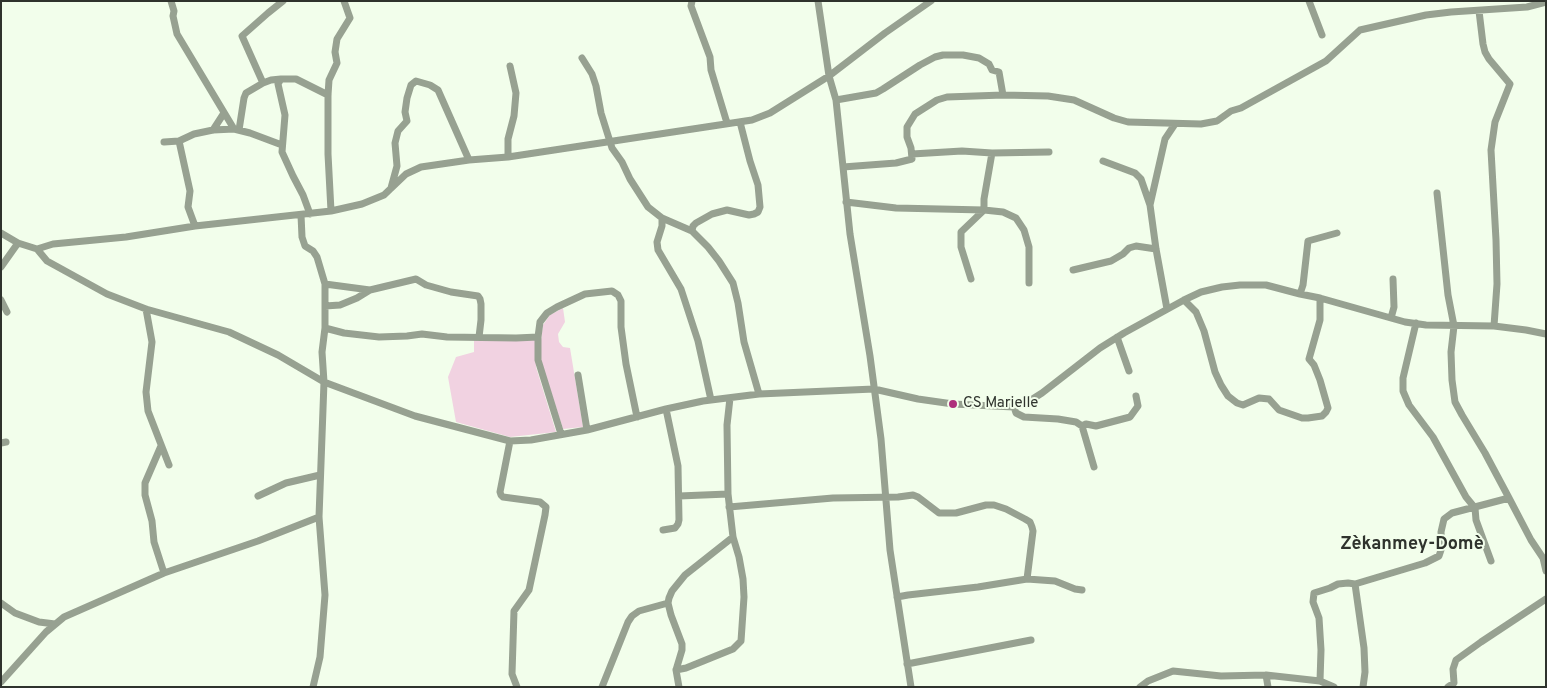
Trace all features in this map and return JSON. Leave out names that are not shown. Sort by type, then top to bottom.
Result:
[{"type":"street","points":[[171,1],[177,34],[236,130]]},
{"type":"street","points":[[263,83],[242,36],[284,1]]},
{"type":"street","points":[[331,211],[328,154],[328,94],[329,80],[337,63],[335,52],[337,39],[350,18],[344,1]]},
{"type":"street","points":[[692,1],[691,6],[710,57],[711,70],[727,123]]},
{"type":"street","points":[[818,1],[828,76],[836,100],[850,234],[864,315],[881,439],[890,550],[911,687]]},
{"type":"street","points":[[1,233],[18,244],[37,249],[53,244],[126,237],[195,226],[331,211],[362,204],[384,195],[406,174],[421,167],[508,157],[609,140],[752,120],[770,113],[828,76],[931,1]]},
{"type":"street","points":[[1309,1],[1322,35]]},
{"type":"street","points":[[843,167],[896,163],[912,159],[907,137],[908,127],[915,114],[937,100],[947,97],[1048,96],[1074,100],[1114,118],[1128,122],[1201,124],[1217,121],[1231,111],[1241,108],[1326,62],[1360,30],[1426,16],[1527,7],[1546,2]]},
{"type":"street","points":[[1479,11],[1485,52],[1510,84],[1495,122],[1491,150],[1497,284],[1494,326]]},
{"type":"street","points":[[836,100],[876,92],[920,64],[943,55],[963,55],[979,58],[989,64],[992,70],[999,72],[1003,95]]},
{"type":"street","points":[[582,58],[592,74],[612,148],[648,207],[662,218],[692,231],[714,254],[733,283],[744,342],[759,394]]},
{"type":"street","points":[[508,157],[508,139],[512,127],[516,93],[510,66]]},
{"type":"street","points":[[281,79],[278,84],[285,115],[282,145],[283,157],[303,195],[310,214]]},
{"type":"street","points":[[236,130],[246,93],[263,83],[272,80],[296,79],[328,94]]},
{"type":"street","points":[[391,188],[397,166],[394,143],[398,131],[407,121],[405,112],[407,98],[411,85],[416,81],[430,84],[438,90],[469,160]]},
{"type":"street","points":[[213,130],[224,113]]},
{"type":"street","points":[[692,231],[693,226],[703,218],[720,211],[734,210],[749,215],[758,212],[760,207],[758,185],[740,122]]},
{"type":"street","points":[[1167,309],[1150,205],[1165,139],[1175,124]]},
{"type":"street","points":[[164,142],[180,142],[194,134],[213,130],[236,130],[282,145]]},
{"type":"street","points":[[180,142],[190,191],[188,207],[195,226]]},
{"type":"street","points":[[912,154],[962,151],[992,153],[1049,152]]},
{"type":"street","points":[[972,279],[961,247],[962,232],[984,210],[984,199],[992,153]]},
{"type":"street","points":[[1103,161],[1135,174],[1141,179],[1150,205]]},
{"type":"street","points":[[1437,193],[1448,295],[1454,326],[1451,352],[1452,380],[1456,402],[1531,540],[1543,558],[1546,571]]},
{"type":"street","points":[[846,202],[896,208],[1003,212],[1016,218],[1024,230],[1029,247],[1029,283]]},
{"type":"street","points":[[301,215],[304,244],[317,257],[325,284],[325,328],[322,352],[324,382],[319,517],[325,595],[320,656],[313,687]]},
{"type":"street","points":[[662,218],[662,226],[657,242],[658,250],[681,288],[698,341],[711,400]]},
{"type":"street","points":[[1300,294],[1303,285],[1308,241],[1337,233]]},
{"type":"street","points":[[1,267],[18,244]]},
{"type":"street","points":[[1073,270],[1112,261],[1129,248],[1136,246],[1156,249]]},
{"type":"street","points":[[37,249],[47,261],[107,294],[146,309],[229,332],[278,355],[324,382],[415,416],[510,441],[531,440],[587,430],[666,408],[759,394],[874,389],[918,399],[953,404],[1014,406],[1042,394],[1088,356],[1117,337],[1167,309],[1201,292],[1240,285],[1266,285],[1416,323],[1454,326],[1494,326],[1546,334]]},
{"type":"street","points":[[1392,318],[1394,306],[1393,279]]},
{"type":"street","points":[[325,306],[340,305],[370,290],[416,280],[451,292],[478,296],[481,304],[482,320],[479,337]]},
{"type":"street","points":[[325,284],[370,290]]},
{"type":"street","points":[[561,434],[538,360],[540,322],[547,313],[585,294],[612,291],[618,295],[621,301],[626,364],[637,417]]},
{"type":"street","points":[[1184,300],[1196,312],[1204,331],[1215,372],[1228,396],[1243,405],[1259,398],[1268,399],[1279,410],[1302,418],[1308,418],[1322,416],[1328,408],[1320,380],[1310,359],[1320,320],[1320,298]]},
{"type":"street","points":[[1,300],[7,312]]},
{"type":"street","points":[[146,309],[152,342],[146,392],[148,411],[169,465]]},
{"type":"street","points":[[1416,323],[1403,378],[1403,391],[1409,405],[1433,437],[1466,497],[1475,508],[1476,520],[1491,561]]},
{"type":"street","points":[[325,328],[344,333],[379,337],[422,334],[448,337],[538,337]]},
{"type":"street","points":[[1117,337],[1129,371]]},
{"type":"street","points":[[578,375],[587,430]]},
{"type":"street","points":[[1082,426],[1086,424],[1096,426],[1130,417],[1138,406],[1136,396]]},
{"type":"street","points":[[676,670],[686,668],[733,649],[741,640],[744,597],[743,579],[733,538],[728,494],[727,425],[730,398]]},
{"type":"street","points":[[1014,406],[1016,413],[1024,417],[1076,422],[1082,426],[1094,467]]},
{"type":"street","points":[[663,530],[675,528],[678,524],[679,496],[678,466],[666,408]]},
{"type":"street","points":[[510,441],[500,495],[540,502],[546,507],[529,590],[514,611],[512,674],[517,687]]},
{"type":"street","points":[[161,446],[145,483],[145,495],[152,521],[154,542],[164,573]]},
{"type":"street","points":[[258,496],[286,483],[320,476]]},
{"type":"street","points":[[679,496],[728,494]]},
{"type":"street","points":[[729,507],[833,498],[914,495],[939,513],[948,514],[986,505],[994,505],[1006,509],[1030,522],[1033,531],[1027,579]]},
{"type":"street","points":[[1320,682],[1319,618],[1313,602],[1314,593],[1338,584],[1355,584],[1439,556],[1442,547],[1441,532],[1444,519],[1452,513],[1509,498]]},
{"type":"street","points":[[1,682],[46,632],[55,624],[80,609],[164,573],[258,541],[319,517]]},
{"type":"street","points":[[679,687],[676,670],[682,644],[668,603],[672,591],[685,575],[733,538]]},
{"type":"street","points":[[897,597],[1027,579],[1055,581],[1082,590]]},
{"type":"street","points":[[1355,584],[1364,648],[1365,672],[1363,687]]},
{"type":"street","points":[[1448,687],[1454,683],[1453,669],[1456,660],[1546,599]]},
{"type":"street","points":[[1,603],[15,613],[39,622],[55,624]]},
{"type":"street","points":[[602,687],[632,616],[639,611],[668,603]]},
{"type":"street","points":[[907,664],[1031,640]]},
{"type":"street","points":[[1140,687],[1148,681],[1173,671],[1220,676],[1266,675],[1320,682],[1334,687]]},
{"type":"street","points":[[1266,675],[1268,687]]},
{"type":"shaded area","points":[[563,308],[565,322],[558,334],[559,342],[563,347],[570,348],[583,427],[563,429],[541,361],[541,340],[543,325],[550,315]]},
{"type":"shaded area","points":[[474,339],[535,340],[536,367],[556,432],[510,437],[456,422],[448,377],[456,357],[474,352]]},
{"type":"place","name":"CS Marielle","points":[[953,404]]},
{"type":"district","name":"Zèkanmey-Domè","points":[[1412,545]]}]
